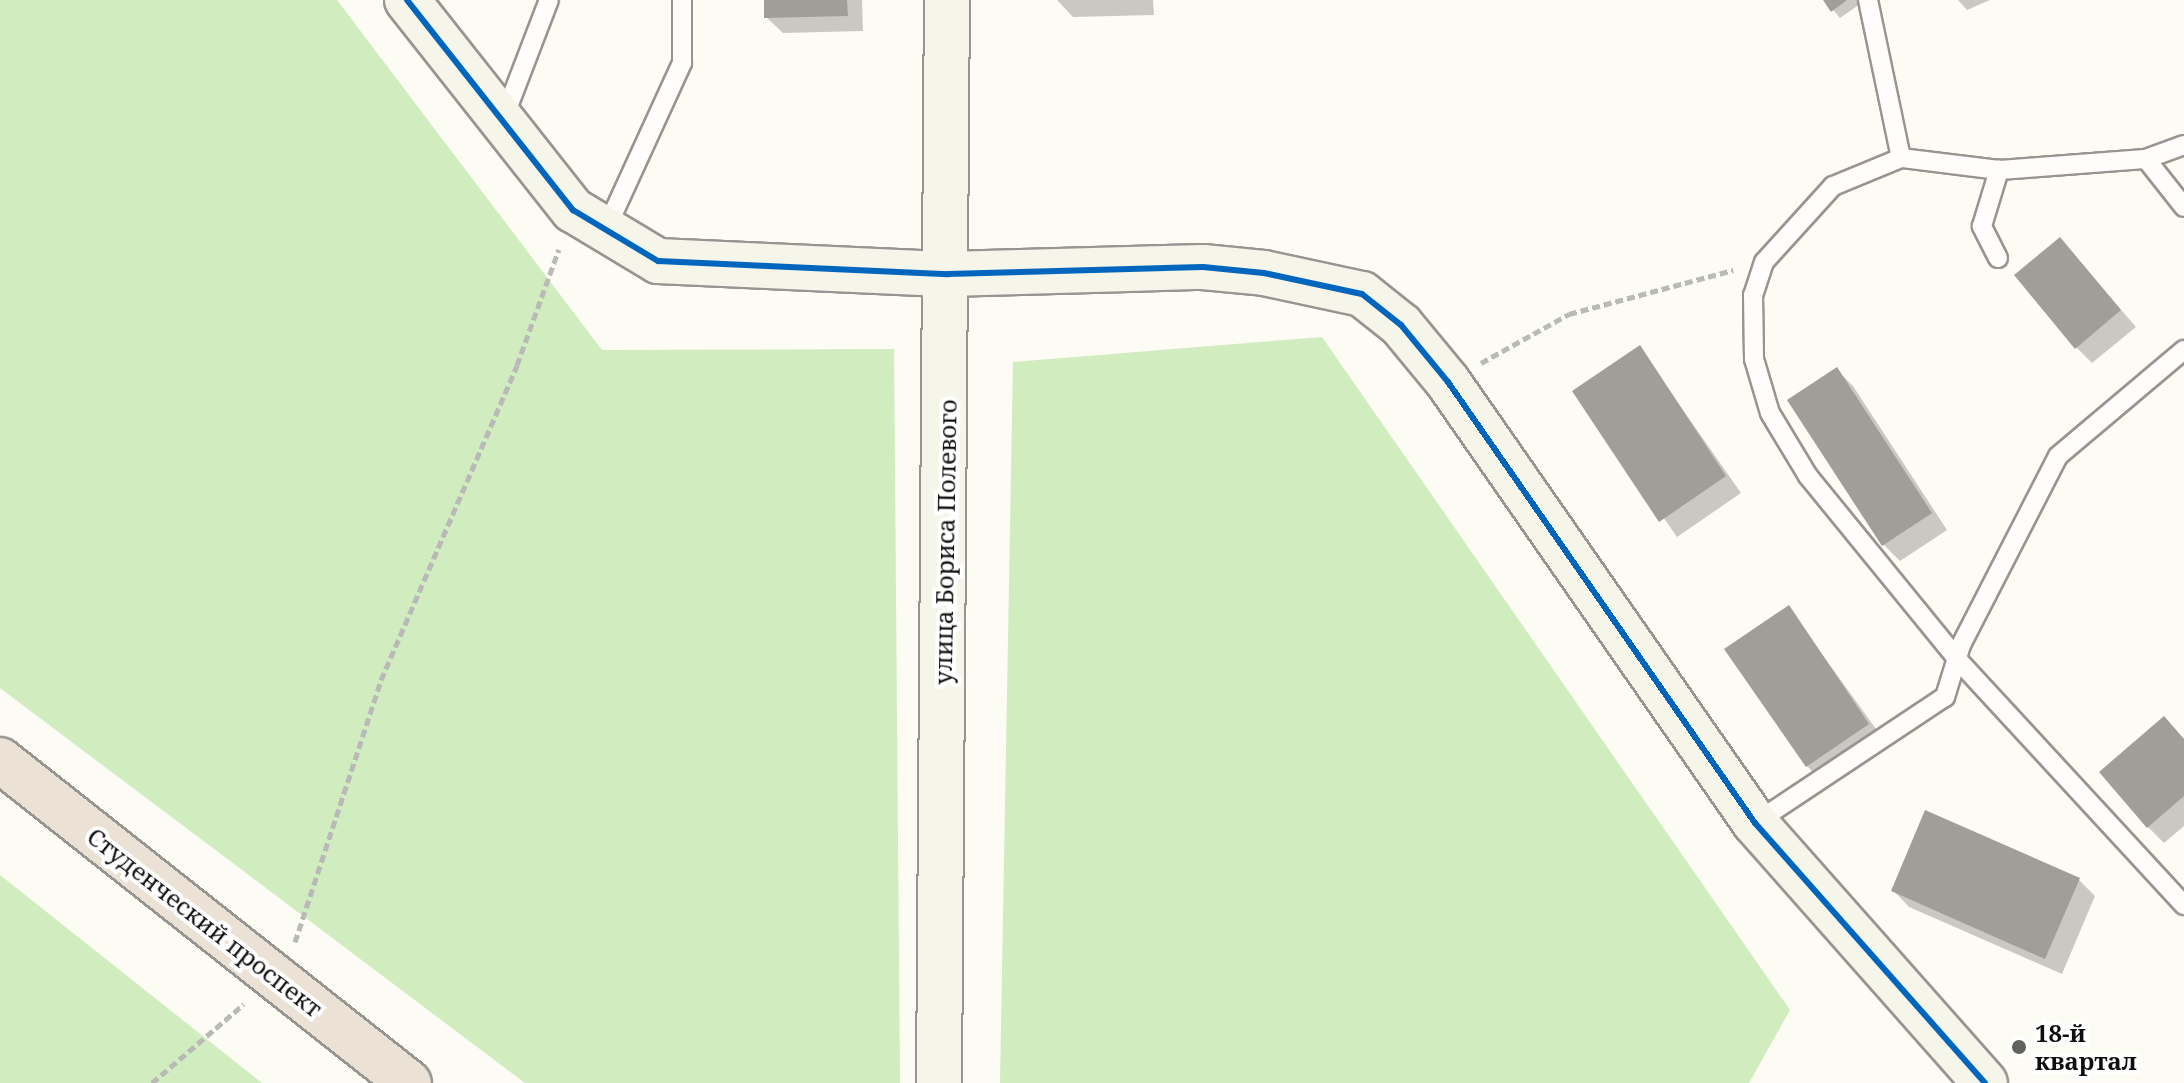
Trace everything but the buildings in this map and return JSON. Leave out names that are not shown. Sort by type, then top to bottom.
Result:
[{"type":"highway","name":"Студенческий проспект","points":[[0,760],[409,1083]]},
{"type":"main road","points":[[407,0],[501,125],[589,220],[658,261],[948,274],[1203,267],[1323,284],[1362,294],[1401,325],[1448,382],[1755,823],[1985,1083]]},
{"type":"main road","name":"улица Бориса Полевого","points":[[939,1083],[948,274],[947,0]]},
{"type":"lane","points":[[501,125],[549,0]]},
{"type":"lane","points":[[589,220],[682,63],[682,0]]},
{"type":"lane","points":[[1868,0],[1901,158]]},
{"type":"lane","points":[[2184,145],[2146,159],[1999,170],[1901,158],[1833,186],[1764,262],[1753,295],[1754,359],[1770,413],[1808,476],[1957,659],[2184,905]]},
{"type":"lane","points":[[2146,159],[2184,207]]},
{"type":"lane","points":[[1998,258],[1982,226],[1999,170]]},
{"type":"lane","points":[[1755,823],[1945,697],[1957,659],[2058,456],[2184,350]]},
{"type":"path","points":[[152,1083],[275,978],[290,956],[381,680],[517,365],[589,220]]},
{"type":"path","points":[[1448,382],[1569,314],[1764,262]]},
{"type":"green space","points":[[0,0],[337,0],[602,350],[894,349],[900,1083],[525,1083],[0,688]]},
{"type":"green space","points":[[1322,337],[1790,1010],[1749,1083],[1000,1083],[1013,362]]},
{"type":"green space","points":[[0,875],[262,1083],[0,1083]]},
{"type":"transit line","points":[[407,0],[573,210],[658,261],[948,274],[1203,267],[1264,273],[1362,294],[1401,325],[1448,382],[1755,823],[1985,1083]]},
{"type":"place","name":"18-й квартал","points":[[2019,1047]]}]
